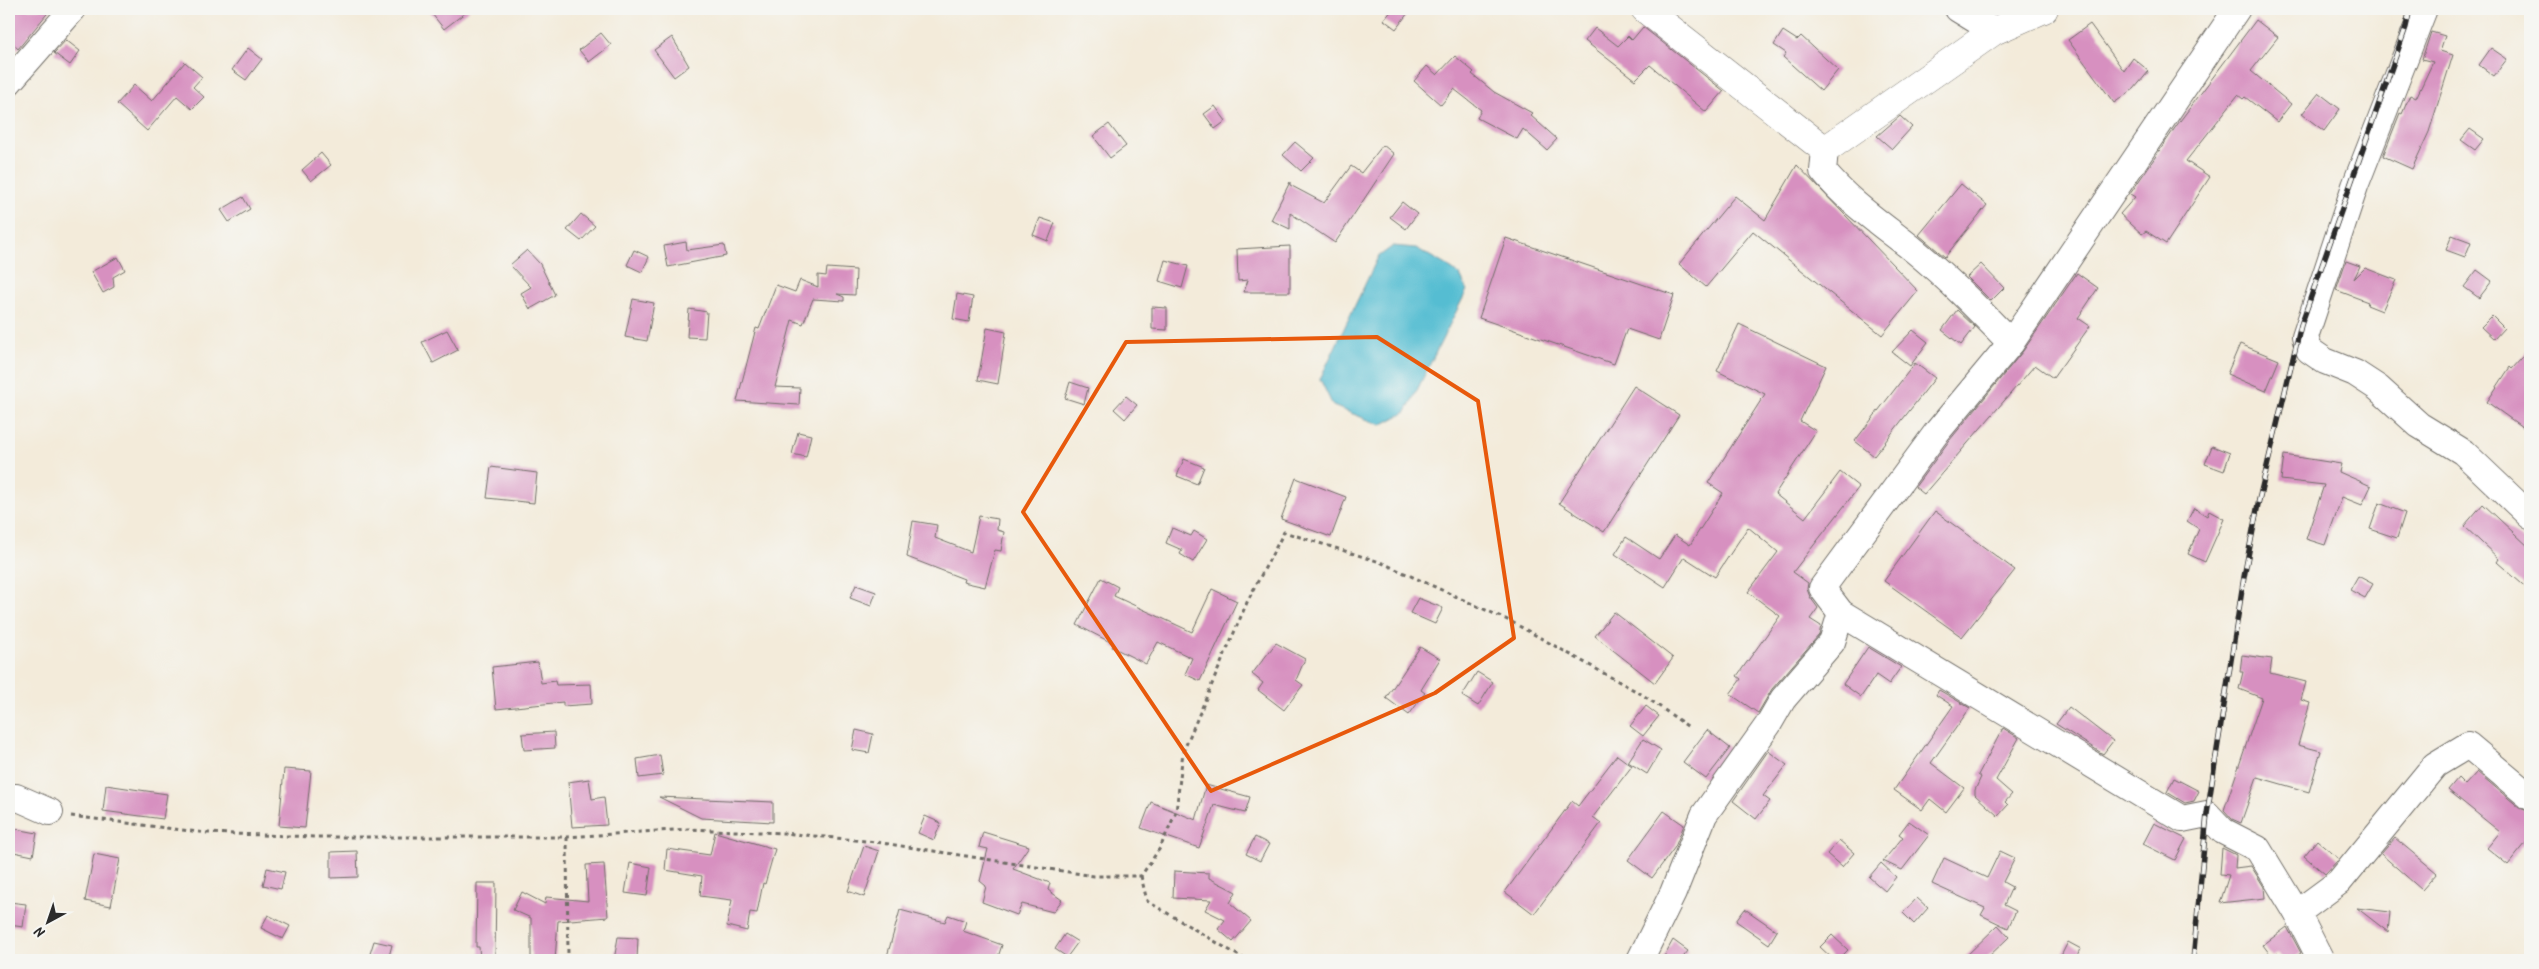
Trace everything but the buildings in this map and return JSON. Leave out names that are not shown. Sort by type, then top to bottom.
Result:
[{"type":"main road","points":[[1645,9],[1825,150],[1994,31],[2044,9]]},
{"type":"street","points":[[9,82],[73,9]]},
{"type":"street","points":[[1958,9],[1994,31]]},
{"type":"street","points":[[2237,9],[2012,343],[1937,432],[1822,588],[1841,613],[2182,819],[2207,814],[2223,831],[2258,850],[2297,912],[2321,960]]},
{"type":"street","points":[[2424,9],[2355,186],[2305,337],[2309,350],[2325,361],[2355,373],[2378,388],[2419,425],[2463,452],[2530,516]]},
{"type":"street","points":[[1825,150],[1823,171],[1834,184],[1862,210],[1916,251],[2012,343]]},
{"type":"street","points":[[1640,960],[1673,893],[1704,815],[1768,725],[1783,699],[1832,642],[1841,613]]},
{"type":"street","points":[[2297,912],[2339,882],[2435,765],[2468,745],[2530,797]]},
{"type":"street","points":[[9,797],[16,797],[50,812]]},
{"type":"path","points":[[1246,960],[1147,901],[1142,876],[1160,848],[1176,812],[1183,752],[1248,600],[1284,532],[1380,562],[1510,621],[1643,695],[1690,728]]},
{"type":"path","points":[[50,812],[90,819],[207,833],[316,837],[568,837],[688,829],[784,833],[876,842],[1094,876],[1142,876]]},
{"type":"path","points":[[568,837],[568,960]]},
{"type":"highlighted area","points":[[1377,337],[1478,401],[1514,638],[1435,693],[1211,791],[1023,512],[1126,342]]},
{"type":"water","points":[[1393,246],[1416,248],[1444,264],[1460,275],[1467,290],[1406,412],[1381,425],[1333,406],[1320,379],[1378,257]]},
{"type":"railway","points":[[2193,960],[2207,814],[2244,577],[2258,504],[2301,325],[2406,27],[2410,9]]}]
